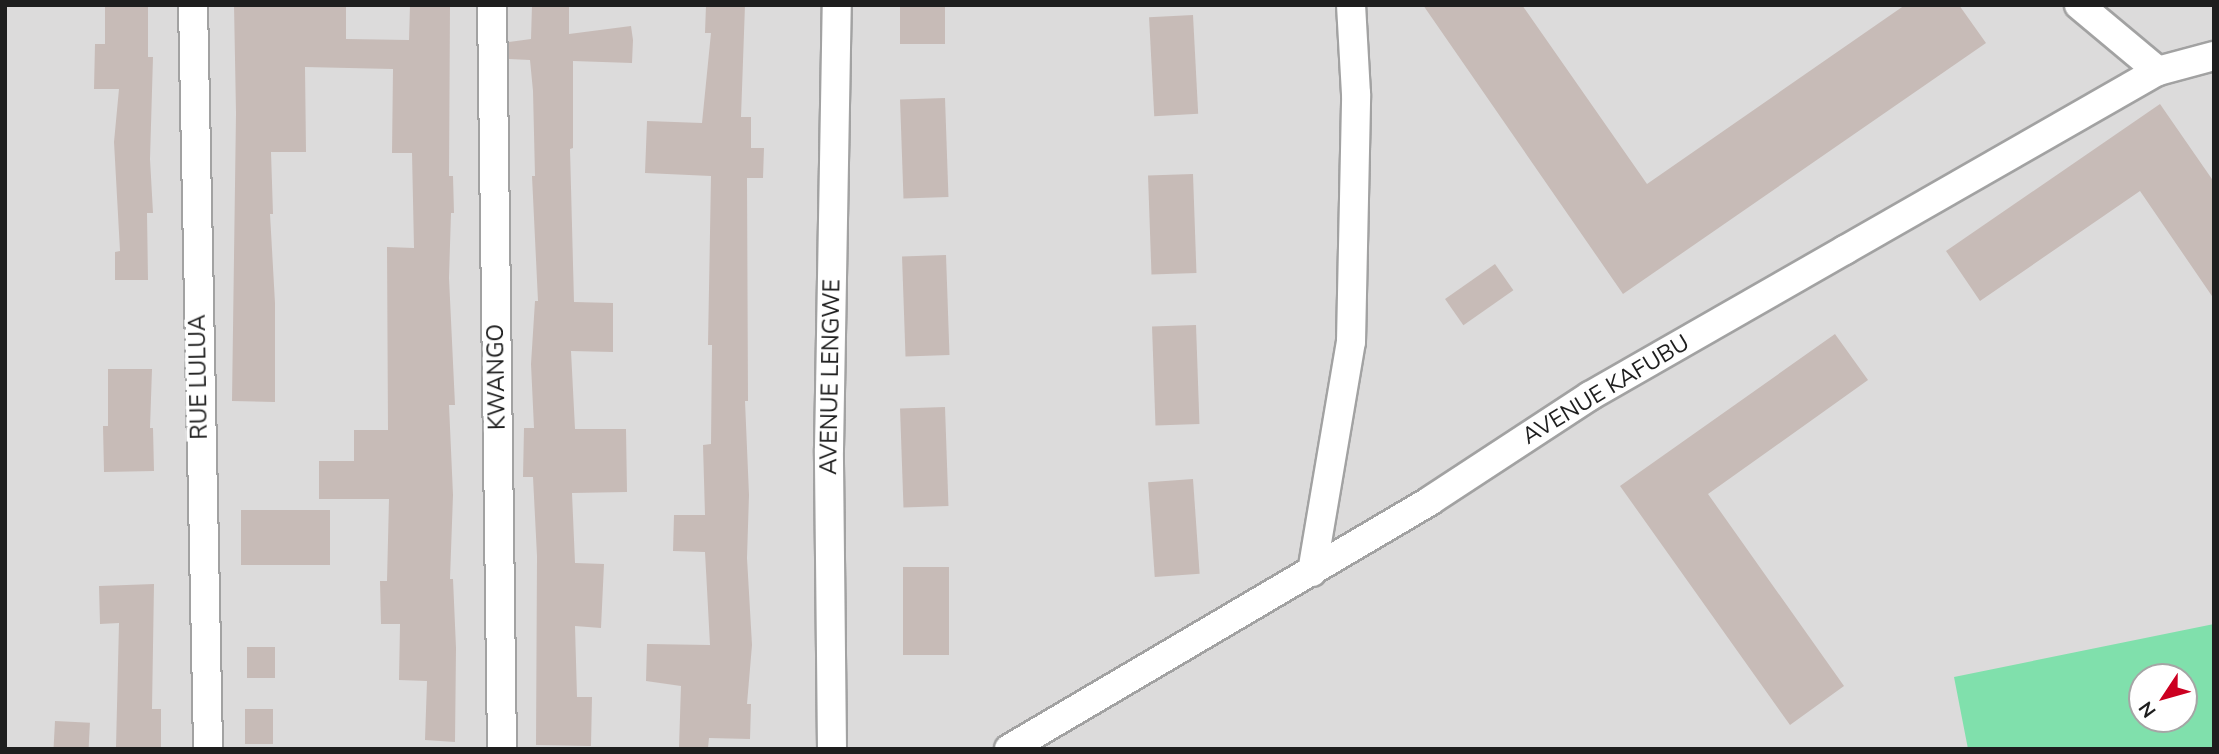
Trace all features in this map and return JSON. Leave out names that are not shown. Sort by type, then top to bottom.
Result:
[{"type":"street","name":"RUE LULUA","points":[[193,5],[208,749]]},
{"type":"street","name":"KWANGO","points":[[492,5],[502,749]]},
{"type":"street","name":"AVENUE LENGWE","points":[[832,749],[829,449],[837,5]]},
{"type":"street","points":[[1312,572],[1351,342],[1356,94],[1351,5]]},
{"type":"street","points":[[2080,5],[2158,71]]},
{"type":"street","name":"AVENUE KAFUBU","points":[[1009,749],[1432,500],[1590,396],[2158,71],[2214,56]]},
{"type":"shaded area","points":[[5,5],[2214,5],[2214,749],[5,749]]},
{"type":"green space","points":[[2214,624],[2214,749],[1968,749],[1954,677]]},
{"type":"building","points":[[105,5],[148,5],[148,57],[153,57],[150,159],[153,213],[147,213],[148,280],[115,280],[115,252],[120,251],[114,142],[119,89],[94,89],[95,44],[105,44]]},
{"type":"building","points":[[234,5],[346,5],[346,39],[409,40],[410,5],[450,5],[449,176],[453,176],[454,213],[451,213],[449,278],[455,405],[449,405],[453,495],[450,579],[453,579],[456,648],[455,742],[425,740],[427,681],[399,680],[400,624],[381,624],[380,581],[387,581],[389,499],[319,499],[319,461],[354,461],[354,430],[388,430],[387,247],[414,248],[412,153],[392,153],[393,69],[305,67],[306,152],[271,152],[275,402],[232,401],[236,113]]},
{"type":"building","points":[[532,5],[569,5],[569,34],[631,26],[633,40],[632,63],[573,61],[573,148],[570,149],[574,302],[613,303],[613,352],[571,351],[575,429],[626,429],[627,492],[572,493],[575,563],[604,564],[601,628],[575,626],[577,697],[592,697],[591,746],[536,745],[537,556],[533,477],[523,477],[524,428],[534,428],[531,364],[535,301],[538,301],[532,176],[535,176],[533,91],[530,60],[509,59],[509,42],[531,39]]},
{"type":"building","points":[[706,5],[745,5],[741,117],[751,117],[751,148],[764,148],[763,178],[747,178],[748,401],[745,401],[749,495],[747,558],[752,645],[747,704],[751,704],[750,739],[709,738],[708,748],[679,747],[681,686],[646,681],[647,644],[710,645],[705,552],[673,551],[674,515],[705,515],[703,445],[711,444],[712,345],[708,345],[711,176],[645,173],[647,121],[702,123],[711,33],[705,33]]},
{"type":"building","points":[[900,5],[945,5],[945,44],[900,44]]},
{"type":"building","points":[[1423,5],[1522,5],[1647,184],[1905,5],[1959,5],[1986,43],[1623,294]]},
{"type":"building","points":[[1193,15],[1198,114],[1154,116],[1149,17]]},
{"type":"building","points":[[945,98],[948,197],[903,199],[900,100]]},
{"type":"building","points":[[2160,104],[2214,182],[2214,299],[2140,191],[1980,301],[1946,251]]},
{"type":"building","points":[[1193,174],[1196,273],[1151,275],[1148,176]]},
{"type":"building","points":[[946,255],[949,355],[906,356],[902,257]]},
{"type":"building","points":[[1495,264],[1513,290],[1463,325],[1445,299]]},
{"type":"building","points":[[1196,325],[1199,424],[1155,425],[1152,327]]},
{"type":"building","points":[[1835,334],[1868,380],[1708,494],[1844,686],[1790,725],[1620,486]]},
{"type":"building","points":[[108,369],[152,369],[150,428],[153,428],[154,471],[104,472],[103,426],[108,426]]},
{"type":"building","points":[[945,407],[948,506],[903,508],[900,409]]},
{"type":"building","points":[[1193,479],[1200,574],[1155,577],[1148,482]]},
{"type":"building","points":[[241,510],[330,510],[330,565],[241,565]]},
{"type":"building","points":[[903,567],[949,567],[949,655],[903,655]]},
{"type":"building","points":[[154,584],[152,709],[161,709],[161,747],[116,747],[119,623],[100,624],[99,586]]},
{"type":"building","points":[[247,647],[275,647],[275,678],[247,678]]},
{"type":"building","points":[[245,709],[273,709],[273,744],[245,744]]},
{"type":"building","points":[[55,721],[90,723],[89,749],[54,747]]}]
